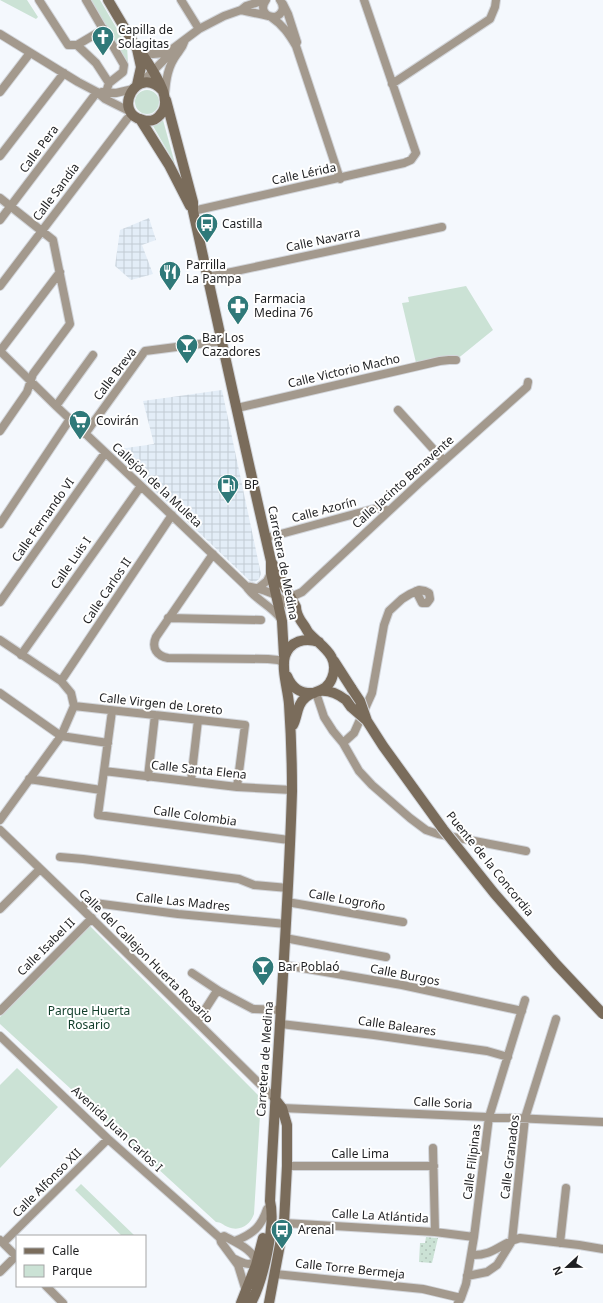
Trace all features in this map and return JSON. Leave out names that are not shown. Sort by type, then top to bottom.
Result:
[{"type":"main road","points":[[108,0],[139,50],[141,67],[137,86],[128,97],[128,102],[134,115],[169,165],[193,211]]},
{"type":"main road","name":"Carretera de Medina","points":[[139,50],[165,95],[193,202],[193,211],[271,561],[271,573],[282,621],[284,663],[291,727],[292,790],[288,888],[269,1205],[257,1262],[241,1303]]},
{"type":"main road","points":[[134,115],[150,121],[159,117],[164,110],[165,95],[156,85],[146,83],[137,86]]},
{"type":"main road","points":[[271,561],[296,607],[296,612],[308,632],[328,651],[360,702],[367,721]]},
{"type":"main road","points":[[319,642],[307,639],[290,646],[284,663],[288,678],[295,688],[303,693],[330,691],[338,694],[367,721]]},
{"type":"main road","points":[[291,727],[304,698],[325,688],[332,678],[334,667],[331,656]]},
{"type":"main road","name":"Puente de la Concordia","points":[[367,721],[423,802],[490,887],[556,964],[603,1014]]},
{"type":"main road","points":[[269,1303],[284,1222],[287,1166],[287,1125],[282,1108],[275,1099]]},
{"type":"main road","name":"Carretera de Medina","points":[[251,1303],[262,1278],[272,1209],[269,1205]]},
{"type":"street","points":[[39,0],[66,43],[71,46],[77,45],[104,29]]},
{"type":"street","points":[[86,0],[125,67],[122,74],[109,83],[106,92]]},
{"type":"street","points":[[181,0],[199,29]]},
{"type":"street","points":[[97,92],[116,93],[137,86],[153,72],[171,50],[199,29],[224,16],[241,10],[256,1],[266,0],[263,7],[265,14],[280,23],[296,46],[340,179]]},
{"type":"street","points":[[364,0],[392,84],[490,19],[495,8],[496,0]]},
{"type":"street","points":[[241,10],[275,17],[283,11],[281,1]]},
{"type":"street","points":[[281,1],[288,14],[297,41],[296,46]]},
{"type":"street","points":[[0,34],[97,92],[105,99],[134,115]]},
{"type":"street","points":[[165,95],[167,72],[177,54],[183,48],[185,40]]},
{"type":"street","points":[[77,45],[96,63],[109,83]]},
{"type":"street","points":[[139,50],[158,55],[171,50]]},
{"type":"street","points":[[0,92],[30,53]]},
{"type":"street","points":[[0,156],[64,73]]},
{"type":"street","name":"Calle Lérida","points":[[193,211],[340,179],[411,160],[416,153],[392,84]]},
{"type":"street","name":"Calle Pera","points":[[0,220],[97,92]]},
{"type":"street","name":"Calle Sandía","points":[[0,286],[127,119],[134,115]]},
{"type":"street","points":[[0,198],[53,240],[70,324],[33,374],[27,392],[0,431]]},
{"type":"street","name":"Calle Navarra","points":[[208,277],[442,227]]},
{"type":"street","points":[[0,351],[60,272]]},
{"type":"street","name":"Calle Breva","points":[[85,434],[145,351],[223,341]]},
{"type":"street","name":"Callejón de la Muleta","points":[[0,351],[85,434],[213,554],[246,586],[249,592],[270,606],[282,621]]},
{"type":"street","points":[[56,406],[93,355]]},
{"type":"street","name":"Calle Victorio Macho","points":[[237,408],[440,361],[456,360]]},
{"type":"street","name":"Calle Jacinto Benavente","points":[[291,597],[302,592],[389,511],[527,387],[528,382]]},
{"type":"street","points":[[398,410],[444,461]]},
{"type":"street","points":[[0,524],[70,419]]},
{"type":"street","name":"Calle Fernando VI","points":[[0,602],[105,452]]},
{"type":"street","name":"Calle Luis I","points":[[21,655],[141,486]]},
{"type":"street","name":"Calle Azorín","points":[[266,538],[377,508],[389,511]]},
{"type":"street","name":"Calle Carlos II","points":[[61,681],[172,515]]},
{"type":"street","points":[[213,554],[156,637],[154,645],[157,653],[164,657],[268,659],[278,660],[284,663]]},
{"type":"street","points":[[257,589],[267,581],[271,573]]},
{"type":"street","name":"Callejón de la Muleta","points":[[246,586],[276,596],[283,600],[291,610],[296,612]]},
{"type":"street","points":[[342,743],[354,733],[372,693],[384,625],[389,611],[402,598],[416,592]]},
{"type":"street","points":[[168,618],[261,620]]},
{"type":"street","points":[[0,640],[61,681],[71,693],[74,706],[61,736],[0,820]]},
{"type":"street","points":[[317,692],[324,717],[360,771],[372,785],[426,830],[438,834],[526,851]]},
{"type":"street","points":[[0,693],[61,736],[108,743]]},
{"type":"street","name":"Calle Virgen de Loreto","points":[[74,706],[245,725],[237,787]]},
{"type":"street","points":[[29,779],[101,790],[112,711]]},
{"type":"street","points":[[148,777],[155,715]]},
{"type":"street","points":[[191,781],[198,720]]},
{"type":"street","name":"Calle Santa Elena","points":[[104,771],[237,787],[292,790]]},
{"type":"street","name":"Calle Colombia","points":[[101,790],[98,815],[289,840]]},
{"type":"street","name":"Calle del Callejon Huerta Rosario","points":[[0,830],[92,918],[275,1099]]},
{"type":"street","points":[[60,857],[239,879],[254,885],[288,888]]},
{"type":"street","points":[[0,910],[40,869]]},
{"type":"street","name":"Calle Las Madres","points":[[81,908],[87,902],[178,914],[286,924]]},
{"type":"street","name":"Calle Logroño","points":[[287,902],[403,922]]},
{"type":"street","name":"Calle Isabel II","points":[[0,1011],[92,918]]},
{"type":"street","points":[[285,938],[386,957]]},
{"type":"street","name":"Calle Burgos","points":[[284,965],[402,986],[522,1011]]},
{"type":"street","points":[[192,973],[219,991],[253,1009],[281,1010]]},
{"type":"street","points":[[197,1022],[215,994],[219,991]]},
{"type":"street","name":"Calle Filipinas","points":[[460,1300],[468,1276],[489,1117],[525,1000]]},
{"type":"street","name":"Calle Granados","points":[[468,1276],[487,1272],[497,1265],[512,1241],[525,1118],[556,1019]]},
{"type":"street","name":"Calle Baleares","points":[[281,1024],[487,1051],[508,1057]]},
{"type":"street","name":"Avenida Juan Carlos I","points":[[0,1036],[108,1139],[220,1238],[221,1242],[238,1265],[246,1291]]},
{"type":"street","name":"Calle Soria","points":[[282,1108],[603,1122]]},
{"type":"street","name":"Calle Alfonso XII","points":[[2,1241],[108,1139]]},
{"type":"street","points":[[433,1148],[435,1232]]},
{"type":"street","name":"Calle Lima","points":[[287,1166],[434,1166]]},
{"type":"street","points":[[560,1243],[566,1188]]},
{"type":"street","points":[[235,1241],[247,1237],[257,1228],[269,1205]]},
{"type":"street","name":"Calle La Atlántida","points":[[284,1222],[435,1232],[474,1237]]},
{"type":"street","points":[[220,1238],[224,1236],[249,1250],[257,1262],[259,1271],[248,1303]]},
{"type":"street","points":[[471,1254],[486,1254],[520,1238],[603,1249]]},
{"type":"street","points":[[0,1272],[16,1257],[2,1241]]},
{"type":"street","points":[[234,1259],[246,1265],[257,1262],[267,1250]]},
{"type":"street","name":"Calle Torre Bermeja","points":[[275,1274],[423,1289],[460,1300]]},
{"type":"street","points":[[47,1287],[62,1303]]},
{"type":"shaded area","points":[[149,218],[156,240],[142,245],[153,274],[131,280],[115,266],[120,230]]},
{"type":"shaded area","points":[[222,390],[261,574],[259,579],[255,582],[250,581],[112,450],[154,444],[143,401]]},
{"type":"green space","points":[[0,0],[27,0],[38,17],[36,19]]},
{"type":"green space","points":[[90,0],[100,0],[127,46],[128,63]]},
{"type":"green space","points":[[147,90],[156,93],[159,102],[156,111],[147,114],[138,111],[135,102],[138,93]]},
{"type":"green space","points":[[163,120],[175,164],[153,126]]},
{"type":"green space","points":[[466,286],[493,330],[456,360],[417,367],[402,303],[409,302],[408,297]]},
{"type":"green space","name":"Parque Huerta Rosario","points":[[89,925],[261,1098],[254,1214],[250,1221],[244,1226],[237,1229],[216,1222],[0,1024],[0,1017]]},
{"type":"green space","points":[[17,1068],[58,1107],[0,1168],[0,1085]]},
{"type":"green space","points":[[81,1184],[134,1235],[121,1235],[75,1190]]},
{"type":"green space","points":[[426,1237],[438,1238],[432,1263],[419,1262],[420,1243],[425,1243]]},
{"type":"place","name":"Capilla de Solagitas","points":[[103,56]]},
{"type":"place","name":"Castilla","points":[[207,244]]},
{"type":"place","name":"Parrilla La Pampa","points":[[170,292]]},
{"type":"place","name":"Farmacia Medina 76","points":[[238,326]]},
{"type":"place","name":"Bar Los Cazadores","points":[[187,364]]},
{"type":"place","name":"Covirán","points":[[80,440]]},
{"type":"place","name":"BP","points":[[228,504]]},
{"type":"place","name":"Bar Poblaó","points":[[263,986]]},
{"type":"place","name":"Arenal","points":[[282,1250]]}]
